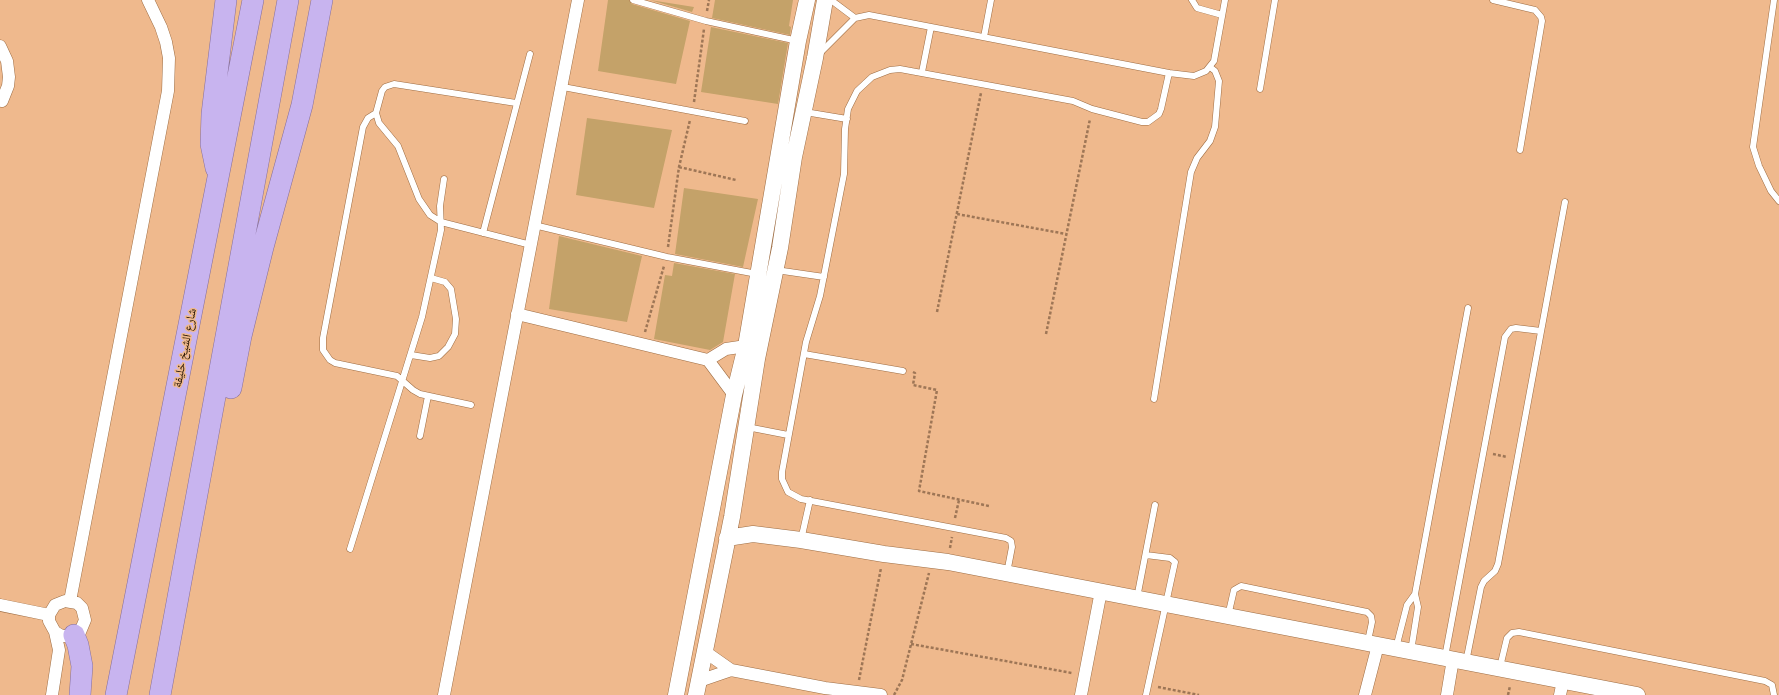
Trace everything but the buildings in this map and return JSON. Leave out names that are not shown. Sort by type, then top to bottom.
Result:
[{"type":"highway","points":[[219,175],[212,154],[211,129],[226,0]]},
{"type":"highway","name":"شارع الشيخ خليفة","points":[[116,695],[219,175],[252,0]]},
{"type":"highway","points":[[160,695],[288,0]]},
{"type":"highway","points":[[182,577],[196,556],[201,540],[241,336],[263,247],[296,130],[322,0]]},
{"type":"highway","points":[[64,633],[78,645],[82,666],[80,695]]},
{"type":"street","points":[[70,601],[168,91],[169,64],[166,42],[161,27],[148,0]]},
{"type":"street","points":[[444,695],[578,0]]},
{"type":"street","points":[[676,695],[734,395],[746,346],[757,274],[798,41],[807,0]]},
{"type":"street","points":[[697,688],[732,517],[745,426],[757,359],[776,270],[803,112],[815,58],[825,0]]},
{"type":"street","points":[[0,46],[7,61],[9,73],[8,86],[1,105]]},
{"type":"street","points":[[0,68],[1,105]]},
{"type":"street","points":[[517,314],[708,360],[734,395]]},
{"type":"street","points":[[746,346],[750,360],[750,399]]},
{"type":"street","points":[[708,360],[726,350],[746,346]]},
{"type":"street","points":[[732,517],[753,534]]},
{"type":"street","points":[[727,538],[753,534],[948,562],[1500,668],[1561,688],[1637,695]]},
{"type":"street","points":[[1081,695],[1101,591]]},
{"type":"street","points":[[70,601],[82,608],[85,620],[80,632],[64,633],[49,621],[55,605],[60,602],[70,601]]},
{"type":"street","points":[[0,605],[50,615]]},
{"type":"street","points":[[52,695],[59,650],[64,633]]},
{"type":"street","points":[[1365,695],[1372,644]]},
{"type":"street","points":[[704,651],[731,670],[824,692],[880,695]]},
{"type":"street","points":[[1447,695],[1454,660]]},
{"type":"street","points":[[697,688],[731,670]]},
{"type":"lane","points":[[632,0],[706,21],[798,41]]},
{"type":"lane","points":[[831,0],[855,18]]},
{"type":"lane","points":[[984,37],[991,0]]},
{"type":"lane","points":[[1192,0],[1197,8],[1222,15]]},
{"type":"lane","points":[[815,58],[855,18],[869,16],[931,26],[1169,73],[1194,76],[1210,67],[1216,55],[1225,0]]},
{"type":"lane","points":[[1260,88],[1276,0]]},
{"type":"lane","points":[[1494,0],[1535,10],[1541,17],[1542,21],[1520,150]]},
{"type":"lane","points":[[1774,0],[1753,147],[1759,166],[1774,196],[1779,202]]},
{"type":"lane","points":[[922,72],[931,26]]},
{"type":"lane","points":[[483,233],[530,54]]},
{"type":"lane","points":[[1154,399],[1191,172],[1197,158],[1210,141],[1214,127],[1219,81],[1218,75],[1210,67]]},
{"type":"lane","points":[[1007,574],[1012,547],[1008,539],[794,496],[788,492],[782,479],[788,435],[804,354],[824,278],[844,174],[847,119],[850,104],[857,91],[872,77],[890,70],[900,69],[1073,100],[1092,109],[1142,122],[1148,122],[1159,114],[1169,73]]},
{"type":"lane","points":[[516,103],[394,84],[385,87],[382,91],[376,112],[379,123],[398,146],[421,205],[430,215],[441,222],[531,245]]},
{"type":"lane","points":[[562,87],[693,110],[745,121]]},
{"type":"lane","points":[[376,112],[368,118],[363,127],[322,344],[326,355],[335,363],[391,374],[402,380],[413,390],[428,396],[471,405]]},
{"type":"lane","points":[[803,112],[847,119]]},
{"type":"lane","points":[[350,549],[422,317],[441,222],[440,206],[444,179]]},
{"type":"lane","points":[[1454,660],[1481,587],[1484,581],[1495,571],[1498,564],[1565,202]]},
{"type":"lane","points":[[534,225],[667,257],[757,274]]},
{"type":"lane","points":[[776,270],[824,278]]},
{"type":"lane","points":[[411,355],[430,358],[439,356],[448,348],[455,334],[456,319],[451,289],[445,282],[431,278]]},
{"type":"lane","points":[[1404,650],[1418,607],[1415,594],[1468,308]]},
{"type":"lane","points":[[1454,660],[1483,453],[1505,337],[1511,329],[1516,328],[1541,331]]},
{"type":"lane","points":[[804,354],[903,371]]},
{"type":"lane","points":[[420,436],[428,396]]},
{"type":"lane","points":[[745,426],[788,435]]},
{"type":"lane","points":[[801,540],[810,500]]},
{"type":"lane","points":[[1137,598],[1155,505]]},
{"type":"lane","points":[[1146,555],[1170,558],[1174,560],[1146,695]]},
{"type":"lane","points":[[1228,616],[1234,590],[1241,586],[1367,612],[1371,616],[1372,622],[1372,644]]},
{"type":"lane","points":[[1404,650],[1407,605],[1415,594]]},
{"type":"lane","points":[[1500,668],[1507,638],[1512,633],[1519,632],[1765,681],[1772,685],[1774,695]]},
{"type":"path","points":[[642,344],[667,257],[679,167],[693,110],[709,0]]},
{"type":"path","points":[[937,312],[983,84]]},
{"type":"path","points":[[1046,334],[1092,109]]},
{"type":"path","points":[[679,167],[736,180]]},
{"type":"path","points":[[957,214],[1066,234]]},
{"type":"path","points":[[903,371],[915,372],[913,385],[937,390],[920,491],[989,506]]},
{"type":"path","points":[[1483,453],[1518,459]]},
{"type":"path","points":[[948,562],[959,500]]},
{"type":"path","points":[[856,693],[884,554]]},
{"type":"path","points":[[894,695],[900,686],[930,571]]},
{"type":"path","points":[[911,644],[1085,676]]},
{"type":"path","points":[[1148,684],[1199,695]]}]
